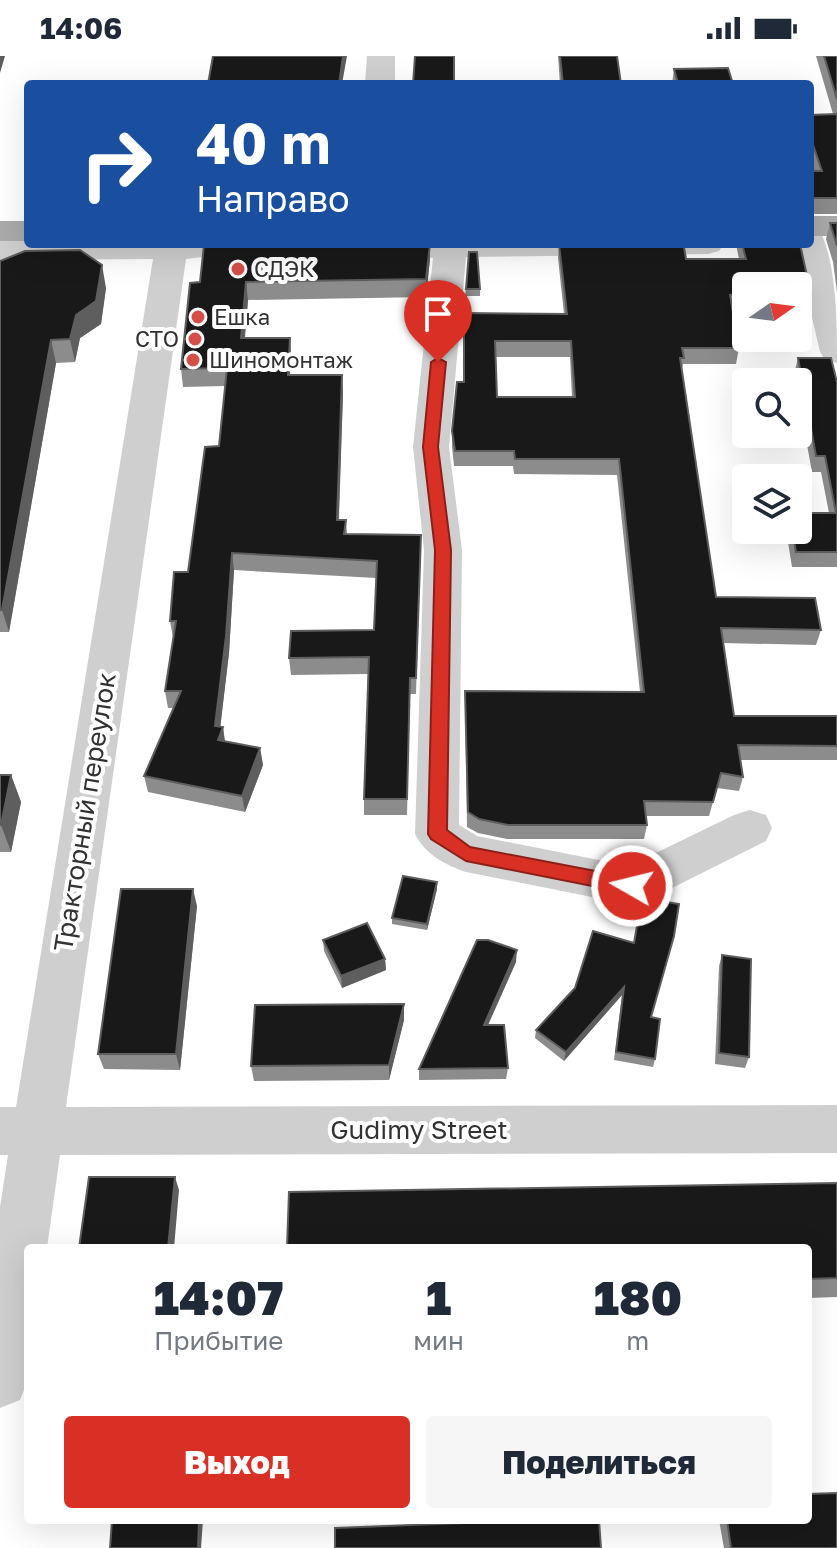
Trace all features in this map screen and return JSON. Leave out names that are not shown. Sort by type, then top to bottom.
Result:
[{"type":"main road","points":[[814,226],[837,226]]},
{"type":"main road","points":[[0,231],[24,231]]},
{"type":"street","points":[[380,80],[381,56]]},
{"type":"street","points":[[814,242],[837,242]]},
{"type":"street","points":[[0,250],[86,248]]},
{"type":"street","name":"Тракторный переулок","points":[[0,1380],[18,1131],[171,248]]},
{"type":"street","points":[[450,248],[431,447],[443,550],[437,834],[466,853],[632,886],[750,828]]},
{"type":"street","points":[[811,248],[837,352]]},
{"type":"street","name":"Gudimy Street","points":[[18,1131],[837,1129]]},
{"type":"building","points":[[213,56],[343,56],[340,80],[209,80]]},
{"type":"building","points":[[415,56],[454,56],[454,80],[413,80]]},
{"type":"building","points":[[560,56],[617,56],[620,80],[563,80]]},
{"type":"building","points":[[824,56],[837,56],[837,99]]},
{"type":"building","points":[[728,68],[732,80],[677,80],[674,69]]},
{"type":"building","points":[[837,114],[837,198],[814,198],[814,171],[822,171],[814,148],[814,115]]},
{"type":"building","points":[[830,223],[837,223],[837,246]]},
{"type":"building","points":[[204,248],[430,248],[426,279],[246,282],[241,338],[290,338],[288,375],[342,375],[337,520],[346,520],[344,534],[421,535],[416,678],[410,678],[407,799],[364,799],[369,657],[289,658],[291,631],[374,630],[377,561],[232,553],[215,726],[223,727],[218,740],[260,748],[242,796],[144,776],[181,691],[165,691],[176,621],[170,621],[174,572],[188,572],[205,447],[219,446],[227,368],[181,369],[190,283],[200,282]]},
{"type":"building","points":[[559,248],[684,248],[686,259],[746,259],[743,248],[801,248],[806,272],[732,272],[732,348],[682,348],[684,358],[680,358],[716,597],[815,598],[821,630],[721,628],[734,716],[837,716],[837,746],[738,745],[743,777],[721,773],[713,802],[644,801],[647,825],[508,825],[479,819],[468,812],[465,691],[644,692],[619,459],[515,459],[514,451],[455,451],[452,431],[457,382],[464,382],[464,313],[567,314]],"holes":[[[495,341],[571,341],[575,397],[497,397]]]},
{"type":"building","points":[[80,250],[102,265],[96,301],[76,315],[70,339],[51,340],[0,610],[0,261],[25,251]]},
{"type":"building","points":[[469,252],[477,252],[480,289],[466,289]]},
{"type":"building","points":[[798,358],[831,358],[837,382],[837,552],[796,552],[795,544],[812,544],[812,513],[836,513],[825,456],[816,456],[812,434],[812,368],[800,368]]},
{"type":"building","points":[[0,775],[11,775],[1,825],[0,825]]},
{"type":"building","points":[[403,876],[437,882],[427,924],[392,918]]},
{"type":"building","points":[[121,889],[193,889],[176,1054],[98,1054]]},
{"type":"building","points":[[642,898],[679,904],[674,936],[651,1017],[660,1019],[655,1059],[616,1052],[624,987],[566,1052],[536,1030],[575,988],[593,931],[634,943]]},
{"type":"building","points":[[367,923],[385,959],[341,976],[323,940]]},
{"type":"building","points":[[477,940],[488,940],[517,950],[484,1025],[504,1025],[508,1068],[419,1069]]},
{"type":"building","points":[[722,955],[751,959],[749,1057],[719,1053]]},
{"type":"building","points":[[404,1004],[389,1065],[251,1066],[255,1005]]},
{"type":"building","points":[[89,1177],[175,1177],[168,1244],[80,1244]]},
{"type":"building","points":[[837,1183],[837,1278],[812,1279],[812,1244],[287,1244],[289,1192]]},
{"type":"building","points":[[837,1493],[837,1548],[731,1548],[728,1524],[812,1524],[812,1494]]},
{"type":"building","points":[[112,1524],[199,1524],[198,1548],[110,1548]]},
{"type":"building","points":[[439,1524],[599,1524],[601,1548],[335,1548],[335,1528]]},
{"type":"place","name":"СДЭК","points":[[238,269]]},
{"type":"place","name":"Ешка","points":[[198,317]]},
{"type":"place","name":"СТО","points":[[195,339]]},
{"type":"place","name":"Шиномонтаж","points":[[193,360]]},
{"type":"route","points":[[438,362],[431,447],[443,550],[437,834],[466,853],[594,881],[632,886]]}]
